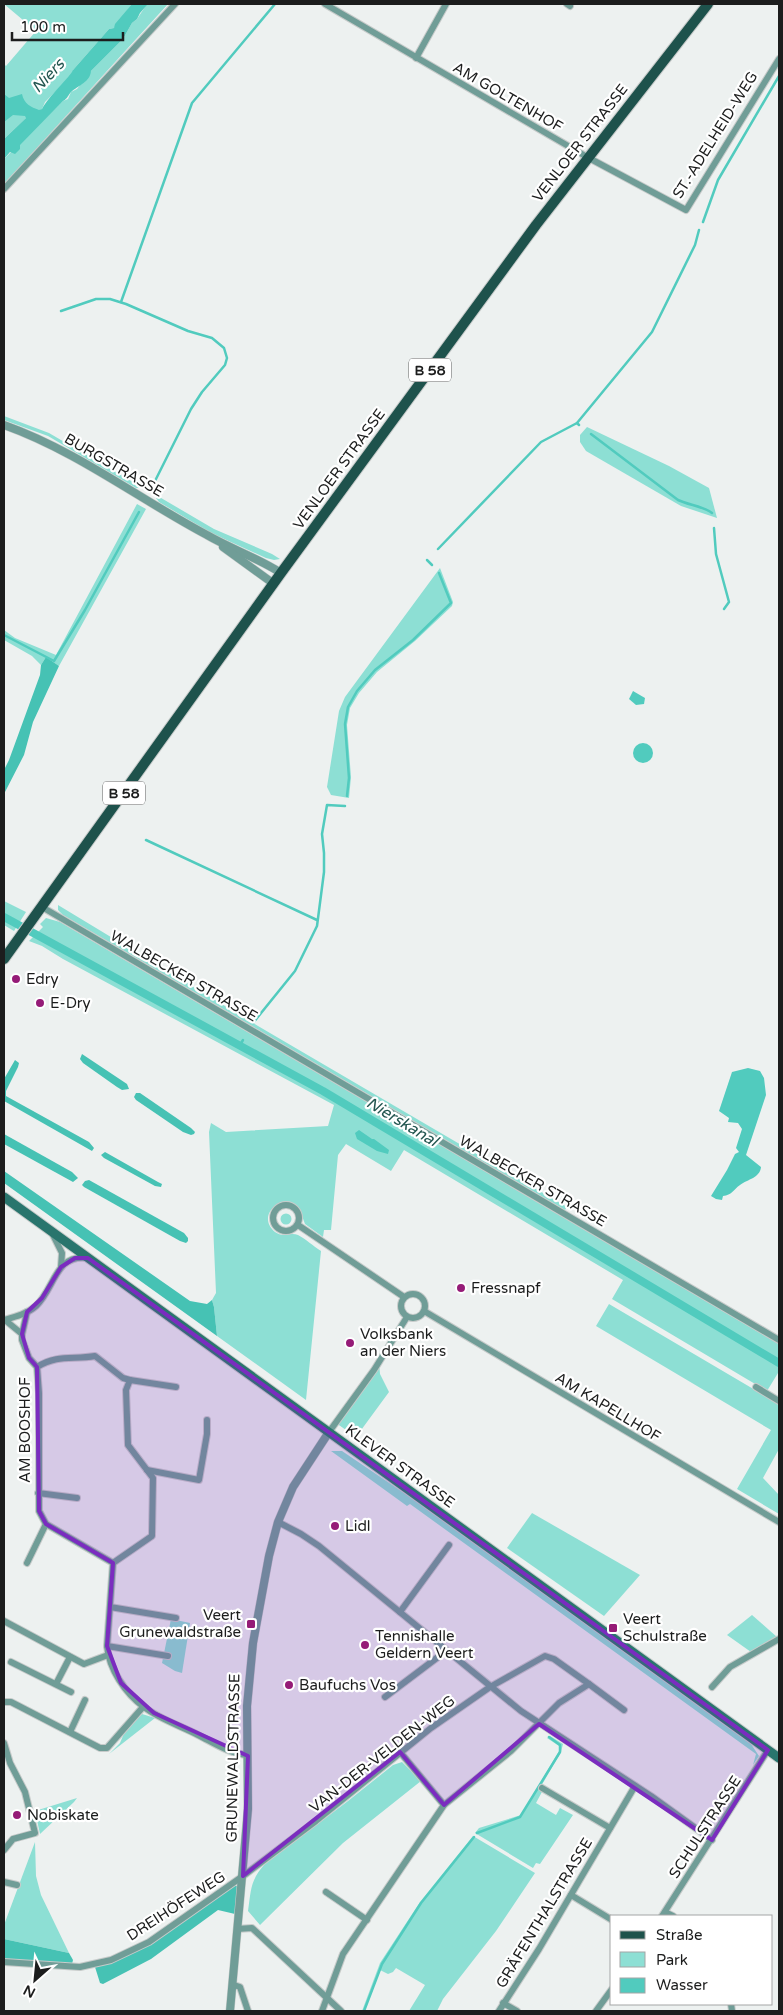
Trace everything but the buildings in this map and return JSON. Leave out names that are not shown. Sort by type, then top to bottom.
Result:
[{"type":"main road","name":"VENLOER STRASSE","points":[[4,959],[281,573],[536,225],[587,157],[708,4]]},
{"type":"main road","name":"KLEVER STRASSE","points":[[4,1197],[779,1758]]},
{"type":"street","points":[[4,189],[175,4]]},
{"type":"street","name":"AM GOLTENHOF","points":[[325,4],[587,157]]},
{"type":"street","points":[[416,58],[446,4]]},
{"type":"street","name":"ST.-ADELHEID-WEG","points":[[587,157],[686,210],[779,59]]},
{"type":"street","name":"BURGSTRASSE","points":[[4,425],[51,444],[208,536],[267,564],[281,573]]},
{"type":"street","name":"BURGSTRASSE","points":[[208,536],[274,584]]},
{"type":"street","name":"WALBECKER STRASSE","points":[[42,907],[779,1340]]},
{"type":"street","points":[[284,1205],[292,1206],[300,1217],[298,1225],[295,1229],[286,1232],[278,1229],[273,1218],[276,1210],[284,1205]]},
{"type":"street","name":"AM KAPELLHOF","points":[[298,1225],[404,1298],[412,1294],[420,1296],[425,1303],[424,1311],[779,1522]]},
{"type":"street","points":[[52,1232],[62,1253],[61,1267]]},
{"type":"street","points":[[4,1320],[27,1312],[42,1298],[61,1267],[74,1258],[88,1258]]},
{"type":"street","points":[[404,1298],[401,1310],[407,1317],[417,1318],[424,1311]]},
{"type":"street","name":"AM BOOSHOF","points":[[27,1312],[22,1340],[29,1358],[37,1367],[39,1393],[39,1511],[46,1524]]},
{"type":"street","points":[[329,1432],[374,1370],[407,1317]]},
{"type":"street","points":[[4,1320],[22,1334]]},
{"type":"street","name":"AM BOOSHOF","points":[[37,1367],[46,1362],[65,1357],[85,1358],[95,1356],[104,1361],[123,1378],[176,1387]]},
{"type":"street","points":[[113,1562],[152,1536],[153,1478],[128,1445],[126,1390],[130,1380]]},
{"type":"street","points":[[756,1387],[779,1401]]},
{"type":"street","points":[[147,1470],[199,1480],[207,1434],[207,1420]]},
{"type":"street","name":"GRUNEWALDSTRASSE","points":[[230,2011],[234,1985],[248,1809],[247,1706],[250,1666],[269,1556],[278,1522],[293,1487],[329,1432]]},
{"type":"street","name":"AM BOOSHOF","points":[[38,1493],[77,1498]]},
{"type":"street","points":[[278,1522],[319,1546],[490,1687],[539,1724],[635,1786],[712,1840]]},
{"type":"street","points":[[27,1563],[46,1524],[113,1562]]},
{"type":"street","points":[[400,1612],[449,1545]]},
{"type":"street","points":[[113,1562],[108,1655],[121,1683],[143,1707],[229,1751],[248,1755]]},
{"type":"street","points":[[110,1606],[176,1618]]},
{"type":"street","points":[[4,1622],[84,1664],[108,1655]]},
{"type":"street","points":[[712,1687],[730,1667],[779,1639]]},
{"type":"street","points":[[108,1646],[168,1656]]},
{"type":"street","points":[[384,1697],[446,1651]]},
{"type":"street","points":[[56,1684],[70,1656]]},
{"type":"street","name":"VAN-DER-VELDEN-WEG","points":[[243,1876],[316,1821],[430,1728],[490,1687],[540,1658],[545,1656],[554,1659],[589,1684]]},
{"type":"street","points":[[11,1662],[71,1692]]},
{"type":"street","points":[[322,2011],[343,1954],[444,1805],[511,1750],[559,1703],[589,1684],[624,1710]]},
{"type":"street","points":[[70,1732],[85,1700]]},
{"type":"street","points":[[4,1702],[11,1702],[100,1748],[107,1748],[143,1707]]},
{"type":"street","points":[[4,1743],[10,1762],[26,1792],[35,1833],[14,1839],[4,1850]]},
{"type":"street","name":"SCHULSTRASSE","points":[[664,1914],[768,1750]]},
{"type":"street","points":[[400,1752],[444,1805]]},
{"type":"street","name":"GRÄFENTHALSTRASSE","points":[[499,2011],[540,1949],[635,1786]]},
{"type":"street","name":"GRÄFENTHALSTRASSE","points":[[542,1788],[610,1828]]},
{"type":"street","name":"DREIHÖFEWEG","points":[[4,1962],[80,1967],[111,1960],[149,1942],[243,1876]]},
{"type":"street","points":[[4,1882],[17,1885]]},
{"type":"street","points":[[326,1892],[367,1920]]},
{"type":"street","points":[[571,1895],[610,1919]]},
{"type":"street","points":[[237,1929],[252,1928],[342,2011]]},
{"type":"street","points":[[234,1985],[240,1987],[248,2011]]},
{"type":"street","points":[[596,2011],[610,1992]]},
{"type":"street","points":[[503,2003],[516,2011]]},
{"type":"highlighted area","points":[[75,1258],[88,1258],[768,1750],[712,1840],[539,1724],[444,1805],[400,1752],[243,1876],[248,1756],[154,1713],[121,1683],[107,1646],[113,1563],[46,1524],[39,1511],[37,1367],[29,1358],[22,1334],[27,1312],[42,1298],[61,1267]]},
{"type":"green space","points":[[4,4],[132,4],[114,28],[109,29],[73,70],[73,74],[45,102],[42,109],[26,118],[4,139],[4,64],[6,66],[36,31]]},
{"type":"green space","points":[[147,4],[168,4],[4,184],[4,159],[63,101],[68,99],[71,92],[77,89],[91,71],[123,39],[132,23]]},
{"type":"green space","points":[[4,416],[49,433],[143,488],[136,488],[48,436],[4,420]]},
{"type":"green space","points":[[587,427],[669,466],[709,488],[717,518],[681,506],[586,451],[580,442],[580,435]]},
{"type":"green space","points":[[156,495],[214,529],[280,559],[266,558],[211,533],[159,502]]},
{"type":"green space","points":[[137,504],[146,509],[59,666],[46,657],[41,665],[32,656],[4,640],[4,630],[15,638],[56,655]]},
{"type":"green space","points":[[440,568],[453,602],[452,606],[415,641],[377,672],[359,693],[350,708],[347,725],[351,777],[349,798],[331,795],[327,787],[339,711],[345,697]]},
{"type":"green space","points":[[46,657],[59,666],[33,722],[24,755],[4,794],[4,770],[40,675],[41,665]]},
{"type":"green space","points":[[4,901],[26,912],[14,931],[4,925]]},
{"type":"green space","points":[[58,905],[258,1026],[567,1207],[565,1210],[63,915],[58,910]]},
{"type":"green space","points":[[46,918],[60,922],[779,1344],[779,1373],[767,1391],[612,1299],[623,1280],[404,1150],[391,1171],[346,1144],[338,1155],[331,1230],[324,1230],[323,1237],[305,1224],[299,1208],[291,1202],[284,1202],[274,1207],[268,1216],[270,1227],[278,1234],[298,1235],[321,1251],[306,1400],[217,1336],[212,1300],[216,1293],[209,1132],[211,1123],[226,1132],[328,1126],[334,1105],[42,946],[29,941],[43,927],[40,924]]},
{"type":"green space","points":[[82,1054],[127,1084],[129,1089],[122,1090],[83,1063],[80,1059]]},
{"type":"green space","points":[[15,1060],[19,1063],[18,1067],[6,1091],[6,1096],[89,1142],[94,1148],[92,1151],[4,1101],[4,1079]]},
{"type":"green space","points":[[136,1093],[140,1093],[191,1128],[195,1132],[194,1134],[191,1135],[183,1132],[136,1100],[134,1097]]},
{"type":"green space","points":[[4,1134],[72,1172],[78,1178],[73,1182],[4,1144]]},
{"type":"green space","points":[[105,1152],[162,1184],[161,1187],[155,1186],[104,1158],[101,1155]]},
{"type":"green space","points":[[4,1171],[190,1301],[207,1304],[212,1300],[217,1336],[4,1183]]},
{"type":"green space","points":[[89,1180],[184,1233],[188,1241],[186,1243],[180,1241],[82,1185],[85,1181]]},
{"type":"green space","points":[[286,1213],[292,1219],[286,1225],[280,1219]]},
{"type":"green space","points":[[609,1304],[779,1404],[779,1449],[763,1478],[779,1495],[779,1514],[737,1489],[771,1430],[596,1326]]},
{"type":"green space","points":[[379,1363],[380,1374],[389,1392],[356,1437],[336,1423]]},
{"type":"green space","points":[[331,1451],[342,1451],[413,1499],[751,1744],[759,1756],[753,1765],[756,1754],[410,1504],[407,1506]]},
{"type":"green space","points":[[532,1513],[640,1575],[604,1616],[507,1548]]},
{"type":"green space","points":[[752,1615],[777,1637],[751,1652],[727,1635]]},
{"type":"green space","points":[[171,1619],[190,1623],[182,1673],[162,1663]]},
{"type":"green space","points":[[142,1714],[155,1718],[109,1754],[120,1743],[125,1731]]},
{"type":"green space","points":[[550,1736],[563,1744],[561,1752],[540,1788],[543,1790],[536,1803],[556,1815],[560,1808],[573,1815],[540,1864],[536,1863],[533,1868],[475,1833],[479,1828],[521,1815],[559,1751],[559,1746],[547,1738]]},
{"type":"green space","points":[[402,1762],[421,1781],[343,1843],[260,1925],[248,1911],[256,1875],[265,1864],[393,1765]]},
{"type":"green space","points":[[77,1798],[74,1802],[40,1834],[35,1811]]},
{"type":"green space","points":[[473,1836],[535,1873],[496,1931],[443,1999],[437,2011],[409,2011],[425,1985],[396,1968],[388,1974],[380,1970],[364,2011],[362,2011],[380,1963],[420,1902]]},
{"type":"green space","points":[[35,1842],[36,1876],[41,1895],[69,1953],[4,1939],[4,1925]]},
{"type":"green space","points":[[233,1886],[238,1886],[235,1914],[218,1910],[151,1959],[103,1984],[100,1983],[95,1967],[112,1962]]},
{"type":"green space","points":[[4,1939],[69,1953],[73,1960],[72,1964],[4,1959]]},
{"type":"water","points":[[132,4],[147,5],[132,23],[123,39],[91,71],[89,78],[71,92],[20,145],[20,149],[15,154],[10,152],[4,159],[4,139],[26,118],[25,116],[13,115],[4,122],[4,94],[9,98],[22,94],[28,105],[39,110],[42,109],[109,29],[114,28],[115,24]]},
{"type":"water","points":[[633,691],[645,698],[644,704],[636,705],[629,699]]},
{"type":"water","points":[[643,743],[650,746],[653,753],[650,760],[643,763],[636,760],[633,753],[636,746]]},
{"type":"water","points":[[748,1068],[760,1071],[764,1078],[766,1095],[746,1155],[761,1167],[756,1176],[723,1196],[722,1200],[716,1199],[711,1196],[735,1154],[739,1152],[736,1148],[742,1129],[738,1123],[728,1122],[729,1118],[719,1111],[732,1072]]},
{"type":"water","points":[[359,1130],[389,1150],[388,1154],[377,1151],[357,1139],[355,1133]]},
{"type":"waterway","points":[[121,302],[192,103],[275,4]]},
{"type":"waterway","points":[[703,222],[718,180],[779,76]]},
{"type":"waterway","points":[[577,423],[652,332],[695,245],[699,230]]},
{"type":"waterway","points":[[61,311],[96,299],[110,299],[188,331],[212,338],[224,348],[227,358],[225,365],[202,392],[191,409],[153,485]]},
{"type":"waterway","points":[[438,549],[541,442],[577,423],[579,425]]},
{"type":"waterway","points":[[591,434],[678,500],[712,513]]},
{"type":"waterway","points":[[4,635],[54,661],[85,610],[139,512]]},
{"type":"waterway","points":[[714,528],[716,554],[729,602],[724,609]]},
{"type":"waterway","points":[[427,560],[432,565]]},
{"type":"waterway","points":[[347,796],[349,778],[345,724],[348,707],[357,691],[375,670],[413,640],[451,603],[439,573]]},
{"type":"waterway","points":[[253,1023],[295,971],[317,926],[324,872],[322,834],[327,805],[345,806]]},
{"type":"waterway","points":[[146,840],[317,920]]},
{"type":"waterway","name":"Nierskanal","points":[[4,917],[323,1091],[779,1363]]},
{"type":"waterway","name":"Nierskanal","points":[[240,1045],[243,1040]]},
{"type":"waterway","points":[[477,1833],[520,1817],[560,1752],[560,1745],[549,1737]]},
{"type":"waterway","points":[[364,2011],[382,1964],[421,1903],[474,1837]]},
{"type":"place","name":"Edry","points":[[16,979]]},
{"type":"place","name":"E-Dry","points":[[40,1003]]},
{"type":"place","name":"Fressnapf","points":[[461,1288]]},
{"type":"place","name":"Volksbank an der Niers","points":[[350,1343]]},
{"type":"place","name":"Lidl","points":[[335,1526]]},
{"type":"place","name":"Veert Grunewaldstraße","points":[[251,1624]]},
{"type":"place","name":"Veert Schulstraße","points":[[613,1628]]},
{"type":"place","name":"Tennishalle Geldern Veert","points":[[365,1645]]},
{"type":"place","name":"Baufuchs Vos","points":[[289,1685]]},
{"type":"place","name":"Nobiskate","points":[[17,1815]]},
{"type":"water label","name":"Niers","points":[[48,76]]}]
